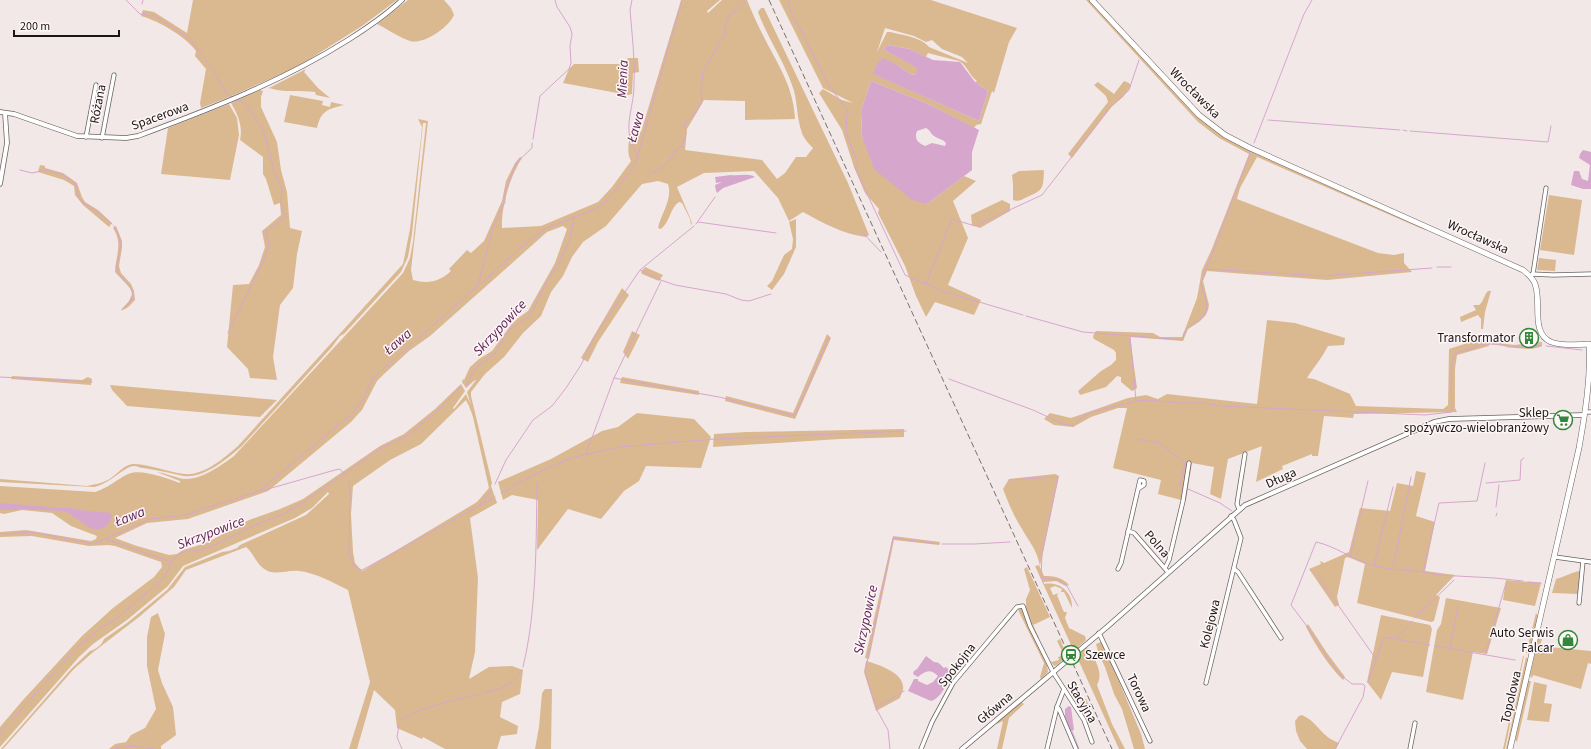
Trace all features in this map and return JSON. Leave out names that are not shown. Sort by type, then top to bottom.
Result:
[{"type":"main road","name":"Wrocławska","points":[[1092,0],[1199,115],[1224,135],[1512,264],[1532,275]]},
{"type":"main road","points":[[1532,275],[1537,291],[1538,321],[1545,337],[1560,344],[1590,344],[1585,414],[1579,451],[1554,557]]},
{"type":"main road","name":"Topolowa","points":[[1510,749],[1554,557]]},
{"type":"street","name":"Spacerowa","points":[[2,112],[67,133],[86,137],[126,138],[138,136],[237,97],[288,74],[327,53],[365,29],[402,0]]},
{"type":"street","name":"Różana","points":[[102,138],[114,75]]},
{"type":"street","points":[[86,137],[96,85]]},
{"type":"street","points":[[0,184],[7,143],[2,112]]},
{"type":"street","points":[[1546,188],[1532,275],[1591,274]]},
{"type":"street","name":"Długa","points":[[1041,682],[1099,633],[1239,509],[1251,501],[1434,422],[1449,418],[1585,414],[1591,412]]},
{"type":"street","points":[[1239,509],[1236,504],[1245,454]]},
{"type":"street","points":[[1165,568],[1169,560],[1183,501],[1189,463]]},
{"type":"street","name":"Polna","points":[[1118,569],[1121,563],[1138,489]]},
{"type":"street","name":"Kolejowa","points":[[1206,683],[1241,538],[1231,516]]},
{"type":"street","name":"Polna","points":[[1128,531],[1134,533],[1168,572]]},
{"type":"street","points":[[1554,557],[1591,562]]},
{"type":"street","points":[[1579,603],[1583,561]]},
{"type":"street","points":[[1234,569],[1238,572],[1281,638]]},
{"type":"street","name":"Stacyjna","points":[[1023,606],[1030,626],[1053,672],[1084,720],[1092,742]]},
{"type":"street","name":"Spokojna","points":[[921,749],[934,717],[953,683],[1017,607],[1023,606]]},
{"type":"street","name":"Torowa","points":[[1099,633],[1150,741]]},
{"type":"street","name":"Główna","points":[[962,749],[1041,682]]},
{"type":"street","points":[[1047,749],[1057,707],[1061,693],[1064,689]]},
{"type":"street","points":[[1057,707],[1076,749]]},
{"type":"street","points":[[1410,749],[1415,723]]},
{"type":"shaded area","points":[[193,0],[397,0],[362,26],[305,62],[286,72],[201,108],[200,103],[206,69],[195,56],[196,51],[186,40],[172,30],[141,16],[143,10],[154,12],[187,33]]},
{"type":"shaded area","points":[[408,0],[444,0],[451,8],[454,15],[442,30],[429,38],[416,42],[402,38],[377,24]]},
{"type":"shaded area","points":[[681,0],[720,0],[707,11],[708,13],[722,0],[747,0],[759,28],[786,80],[792,99],[795,119],[745,120],[745,101],[704,100],[687,129],[685,150],[762,160],[777,179],[785,173],[796,157],[806,157],[813,148],[803,135],[800,127],[792,85],[758,12],[761,8],[764,8],[848,183],[869,235],[866,237],[858,236],[841,231],[803,212],[789,221],[778,198],[754,171],[704,173],[677,187],[691,220],[692,224],[691,225],[690,219],[682,203],[679,202],[661,229],[658,228],[668,201],[668,184],[658,181],[642,184],[606,226],[583,242],[572,257],[563,276],[551,292],[541,316],[523,333],[504,357],[485,374],[471,392],[492,483],[491,486],[497,503],[470,518],[478,578],[475,652],[469,679],[489,667],[512,666],[523,670],[520,694],[502,702],[500,717],[518,726],[517,734],[501,736],[497,749],[445,749],[423,737],[422,739],[397,728],[395,710],[374,690],[357,749],[349,749],[370,682],[348,590],[324,578],[305,572],[270,572],[260,565],[246,547],[186,570],[174,587],[74,669],[3,749],[1,749],[72,668],[90,651],[97,648],[104,639],[127,623],[167,590],[185,567],[222,552],[237,548],[240,545],[306,515],[329,494],[328,492],[312,508],[295,518],[183,566],[168,586],[127,620],[93,644],[79,657],[0,747],[0,727],[23,700],[82,636],[113,608],[154,577],[162,567],[161,562],[115,546],[89,546],[32,536],[0,537],[0,532],[26,530],[91,541],[96,539],[97,536],[71,526],[52,513],[22,510],[4,514],[0,513],[0,486],[95,492],[133,472],[154,474],[180,483],[180,481],[157,472],[179,478],[193,478],[208,473],[234,456],[403,273],[410,258],[413,242],[426,123],[423,123],[412,234],[408,257],[401,272],[344,334],[340,336],[332,347],[242,446],[221,463],[196,475],[179,475],[134,466],[125,469],[105,483],[94,487],[0,482],[0,479],[87,486],[106,481],[123,468],[132,464],[191,474],[213,465],[238,446],[403,264],[410,229],[421,138],[422,127],[418,119],[428,121],[411,270],[413,280],[424,282],[438,280],[447,275],[451,271],[449,269],[467,250],[471,253],[484,241],[502,201],[506,181],[515,163],[520,157],[522,158],[507,192],[503,211],[502,228],[541,226],[598,202],[612,187],[631,161],[628,150],[631,131],[641,132]],"holes":[[[563,226],[567,229],[555,263],[528,311],[511,325],[492,351],[470,367],[464,380],[463,379],[462,382],[466,388],[476,380],[467,392],[471,405],[466,394],[454,409],[453,408],[465,391],[461,384],[435,409],[404,434],[380,446],[303,499],[249,520],[206,543],[183,550],[177,554],[169,555],[115,538],[147,523],[188,519],[268,491],[351,422],[362,410],[377,381],[409,351],[430,336],[547,232]],[[466,400],[473,417],[489,488],[477,502],[362,571],[355,563],[353,552],[351,514],[353,486],[390,460],[421,444]]]},
{"type":"shaded area","points":[[779,0],[931,0],[1017,28],[1009,42],[994,93],[992,91],[981,124],[976,125],[974,128],[926,103],[871,81],[861,111],[862,137],[927,204],[964,176],[976,181],[953,201],[968,238],[948,285],[981,300],[974,315],[935,302],[926,317],[916,296],[905,266],[878,213],[879,209],[865,193],[854,167],[842,130],[819,93],[823,89],[842,100],[853,103],[823,88]],"holes":[[[885,28],[914,36],[926,42],[932,40],[942,49],[962,57],[968,63],[929,47],[921,41],[906,35],[890,32],[887,32],[877,52]],[[887,45],[910,49],[926,57],[928,53],[962,63],[977,81],[975,82],[988,91],[979,121],[874,74],[897,65],[912,75],[916,74],[918,68],[883,49]]]},
{"type":"shaded area","points":[[1086,0],[1090,0],[1198,116],[1224,136],[1426,228],[1426,230],[1257,157],[1240,188],[1237,199],[1378,253],[1394,255],[1404,253],[1404,263],[1412,272],[1327,280],[1207,271],[1203,281],[1209,305],[1208,310],[1199,322],[1188,329],[1183,341],[1130,337],[1137,388],[1132,391],[1121,382],[1121,377],[1117,376],[1106,387],[1080,395],[1078,391],[1116,360],[1116,353],[1114,350],[1094,339],[1093,336],[1096,331],[1153,333],[1160,337],[1182,337],[1197,298],[1202,270],[1211,251],[1249,154],[1219,138],[1198,122]]},
{"type":"shaded area","points":[[887,45],[910,49],[933,60],[960,62],[975,82],[988,91],[979,121],[873,74],[877,64],[883,58],[912,75],[916,74],[917,68],[883,49]]},
{"type":"shaded area","points":[[628,58],[638,58],[639,72],[633,73],[632,94],[628,95],[563,83],[569,69],[574,64],[622,64],[626,62]]},
{"type":"shaded area","points":[[306,69],[304,72],[318,88],[330,98],[316,95],[315,92],[269,88]]},
{"type":"shaded area","points":[[871,81],[926,103],[979,130],[972,152],[972,170],[927,204],[912,200],[874,169],[862,136],[861,111]],"holes":[[[927,129],[934,136],[945,142],[945,146],[932,143],[925,146],[920,144],[916,138],[917,131]]]},
{"type":"shaded area","points":[[1124,81],[1129,83],[1131,86],[1123,97],[1112,106],[1072,158],[1068,154],[1108,102],[1106,96],[1094,85],[1098,82],[1114,94]]},
{"type":"shaded area","points":[[260,90],[263,91],[261,97],[261,107],[277,142],[281,170],[287,192],[290,228],[302,231],[297,254],[293,288],[280,305],[273,357],[277,380],[250,378],[248,369],[227,347],[233,285],[249,284],[259,265],[265,247],[262,231],[281,215],[280,203],[274,205],[263,174],[263,157],[240,140],[241,130],[239,121],[231,103]]},
{"type":"shaded area","points":[[290,95],[323,101],[322,105],[330,107],[331,102],[344,105],[333,108],[323,114],[317,128],[284,122]]},
{"type":"shaded area","points":[[229,104],[237,118],[239,135],[230,180],[161,174],[168,128]]},
{"type":"shaded area","points":[[1583,150],[1591,152],[1591,189],[1583,189],[1571,185],[1574,171],[1579,171],[1582,179],[1588,181],[1590,165],[1579,158]]},
{"type":"shaded area","points":[[40,165],[63,173],[77,183],[85,202],[98,210],[112,223],[109,227],[83,205],[75,195],[74,186],[64,180],[38,172]]},
{"type":"shaded area","points":[[1043,170],[1043,185],[1040,190],[1033,195],[1020,200],[1013,200],[1012,175],[1019,171]]},
{"type":"shaded area","points":[[747,175],[755,177],[723,188],[717,193],[715,185],[722,182],[716,183],[715,177]]},
{"type":"shaded area","points":[[1549,195],[1582,200],[1574,255],[1540,250]]},
{"type":"shaded area","points":[[1002,200],[1010,204],[1010,211],[980,228],[972,225],[971,215]]},
{"type":"shaded area","points":[[796,219],[796,247],[784,274],[772,290],[767,286],[772,281],[784,255],[792,249],[793,239],[789,222]]},
{"type":"shaded area","points":[[116,226],[122,241],[119,266],[121,273],[131,284],[134,291],[135,300],[127,308],[121,310],[129,301],[132,294],[130,288],[115,272],[118,239],[113,228]]},
{"type":"shaded area","points":[[1539,258],[1556,260],[1555,271],[1537,270]]},
{"type":"shaded area","points":[[645,267],[663,275],[659,281],[642,274],[641,272]]},
{"type":"shaded area","points":[[622,288],[629,295],[598,342],[588,362],[581,358]]},
{"type":"shaded area","points":[[1488,291],[1491,291],[1485,312],[1483,329],[1481,329],[1481,319],[1478,315],[1461,322],[1460,317],[1476,310],[1473,305],[1479,305]]},
{"type":"shaded area","points":[[1267,320],[1295,323],[1345,338],[1344,345],[1328,346],[1307,378],[1314,379],[1350,394],[1356,406],[1443,409],[1448,405],[1449,349],[1483,338],[1484,341],[1514,345],[1542,342],[1542,346],[1523,349],[1489,344],[1489,346],[1457,355],[1455,369],[1455,408],[1457,412],[1354,414],[1353,418],[1324,416],[1318,456],[1312,456],[1312,454],[1282,466],[1283,469],[1256,482],[1262,446],[1228,459],[1221,499],[1210,494],[1214,467],[1192,463],[1186,500],[1158,494],[1161,480],[1113,468],[1127,408],[1118,408],[1091,417],[1073,427],[1054,425],[1044,419],[1050,413],[1071,418],[1128,398],[1146,395],[1158,399],[1167,394],[1257,404]]},
{"type":"shaded area","points":[[632,331],[640,335],[628,359],[623,352]]},
{"type":"shaded area","points":[[827,334],[831,338],[795,419],[725,401],[726,396],[793,413]]},
{"type":"shaded area","points":[[12,376],[82,380],[88,377],[92,379],[91,385],[11,379]]},
{"type":"shaded area","points":[[622,377],[699,391],[699,395],[620,383]]},
{"type":"shaded area","points":[[110,385],[277,400],[260,417],[127,406],[112,390]]},
{"type":"shaded area","points":[[637,413],[694,419],[711,437],[701,468],[646,466],[639,481],[624,491],[601,519],[568,509],[537,550],[538,500],[512,495],[503,500],[498,482],[551,459],[602,431],[618,427]]},
{"type":"shaded area","points":[[904,429],[904,437],[840,439],[713,447],[714,434]]},
{"type":"shaded area","points":[[1416,471],[1426,473],[1416,516],[1435,522],[1425,571],[1455,575],[1436,595],[1440,597],[1434,621],[1431,622],[1357,603],[1365,564],[1348,557],[1345,558],[1337,597],[1339,605],[1335,607],[1309,569],[1321,564],[1320,561],[1324,563],[1349,552],[1360,508],[1390,511],[1397,483],[1413,486]]},
{"type":"shaded area","points":[[1055,474],[1059,476],[1040,566],[1035,551],[1016,520],[1003,489],[1009,479]]},
{"type":"shaded area","points":[[0,503],[71,508],[111,513],[112,517],[109,523],[104,527],[92,529],[65,511],[21,509],[0,510]]},
{"type":"shaded area","points":[[893,536],[940,542],[939,545],[894,540],[869,659],[865,658]]},
{"type":"shaded area","points":[[1039,565],[1044,576],[1051,576],[1064,580],[1069,585],[1066,586],[1056,581],[1044,582],[1044,584],[1055,584],[1060,586],[1068,593],[1070,597],[1072,608],[1064,592],[1061,592],[1062,589],[1055,586],[1050,588],[1053,595],[1059,593],[1057,595],[1063,610],[1064,612],[1067,612],[1065,618],[1069,628],[1085,636],[1086,640],[1077,648],[1076,646],[1072,647],[1035,566]]},
{"type":"shaded area","points":[[1027,567],[1050,617],[1033,625],[1039,638],[1037,639],[1026,613],[1026,599],[1030,590],[1024,569]]},
{"type":"shaded area","points":[[1580,571],[1578,594],[1552,593],[1556,579]]},
{"type":"shaded area","points":[[1506,580],[1541,583],[1535,606],[1503,600]]},
{"type":"shaded area","points":[[1446,598],[1501,608],[1487,654],[1473,652],[1463,700],[1426,692],[1437,630],[1441,624]]},
{"type":"shaded area","points":[[1022,607],[1023,613],[1047,665],[1048,672],[1041,679],[1040,677],[1044,663],[1019,612],[1018,608]]},
{"type":"shaded area","points":[[158,613],[165,634],[158,670],[173,707],[176,735],[161,746],[161,749],[109,749],[115,744],[126,742],[131,735],[145,728],[156,709],[147,666],[147,637],[151,617]]},
{"type":"shaded area","points":[[1536,613],[1538,616],[1530,653],[1526,653]]},
{"type":"shaded area","points":[[1381,615],[1430,625],[1432,629],[1423,677],[1392,672],[1381,700],[1367,682]]},
{"type":"shaded area","points":[[1308,624],[1345,677],[1343,680],[1327,662],[1318,648],[1306,627]]},
{"type":"shaded area","points":[[1060,639],[1067,656],[1054,666],[1051,662],[1059,660],[1058,657],[1064,655],[1057,641]]},
{"type":"shaded area","points":[[1538,639],[1542,639],[1540,646],[1591,651],[1591,664],[1588,663],[1581,689],[1533,675],[1532,678],[1530,676]]},
{"type":"shaded area","points":[[1101,642],[1141,734],[1145,749],[1134,749],[1122,709],[1114,694],[1105,667],[1099,655],[1096,644]]},
{"type":"shaded area","points":[[1086,648],[1090,649],[1098,667],[1100,676],[1097,685],[1112,724],[1125,749],[1119,749],[1077,657],[1075,657]]},
{"type":"shaded area","points":[[926,656],[952,672],[941,693],[938,697],[931,701],[908,691],[914,679],[918,679],[918,681],[927,685],[933,682],[938,676],[930,671],[923,673],[918,677],[913,674]]},
{"type":"shaded area","points":[[1523,656],[1505,749],[1503,749]]},
{"type":"shaded area","points":[[1526,657],[1528,659],[1508,749],[1506,749]]},
{"type":"shaded area","points":[[866,661],[888,669],[894,673],[902,681],[903,686],[900,698],[876,711],[864,672]]},
{"type":"shaded area","points":[[1528,681],[1531,681],[1517,742],[1515,740]]},
{"type":"shaded area","points":[[1534,682],[1547,685],[1544,703],[1552,704],[1549,722],[1527,720]]},
{"type":"shaded area","points":[[545,689],[552,689],[551,749],[535,749],[539,727],[542,693]]},
{"type":"shaded area","points":[[1086,699],[1096,721],[1088,724],[1075,704]]},
{"type":"shaded area","points":[[1021,702],[1024,704],[1009,718],[1002,749],[997,749],[1003,721],[997,724],[996,723]]},
{"type":"shaded area","points":[[1069,706],[1071,707],[1074,730],[1070,731],[1065,717],[1065,709]]},
{"type":"shaded area","points":[[1302,715],[1312,721],[1327,737],[1339,743],[1336,749],[1307,749],[1300,741],[1296,731],[1295,721]]},
{"type":"waterway","points":[[126,0],[140,14],[155,16],[189,38],[210,66]]},
{"type":"waterway","points":[[142,4],[143,0]]},
{"type":"waterway","points":[[533,139],[540,96],[569,69],[571,63],[570,46],[572,34],[570,27],[557,7],[555,0]]},
{"type":"waterway","name":"Mienia","points":[[632,0],[630,10],[634,56],[634,84],[629,129],[630,137],[638,156]]},
{"type":"waterway","name":"Ława","points":[[680,9],[682,0]]},
{"type":"waterway","name":"Ława","points":[[0,534],[33,532],[93,544],[150,519],[185,515],[259,491],[354,412],[364,398],[373,378],[531,239],[547,228],[595,209],[602,205],[614,192],[635,165],[679,11],[690,0]]},
{"type":"waterway","points":[[790,0],[788,6],[828,84],[849,113],[846,115],[847,135],[858,164],[855,168],[905,275],[942,291],[1023,315]]},
{"type":"waterway","points":[[1254,143],[1304,14],[1312,0]]},
{"type":"waterway","name":"Ława","points":[[651,173],[666,164],[676,150],[684,143],[686,136],[684,125],[686,121],[692,118],[702,102],[701,90],[703,72],[724,35],[726,23],[731,13],[739,9],[746,1]]},
{"type":"waterway","points":[[926,284],[952,219],[975,226],[1042,195],[1110,108],[1129,90],[1139,60]]},
{"type":"waterway","points":[[213,71],[227,94],[232,97]]},
{"type":"waterway","points":[[228,333],[264,260],[269,244],[266,231],[286,217],[281,204],[282,189],[274,172],[263,130],[245,103],[234,99]]},
{"type":"waterway","points":[[1268,120],[1400,130]]},
{"type":"waterway","points":[[1410,131],[1548,142],[1551,126]]},
{"type":"waterway","points":[[1403,130],[1407,131]]},
{"type":"waterway","points":[[478,285],[493,227],[505,202],[505,191],[517,162],[532,148],[532,143]]},
{"type":"waterway","points":[[1026,316],[1083,332],[1183,340],[1184,333],[1188,328],[1206,313],[1207,306],[1201,283],[1251,151]]},
{"type":"waterway","points":[[20,170],[32,173],[46,170],[60,174],[71,180],[76,184],[79,198],[83,203],[99,213],[112,224]]},
{"type":"waterway","points":[[696,224],[715,197]]},
{"type":"waterway","name":"Skrzypowice","points":[[466,385],[475,369],[496,352],[510,329],[528,317],[535,307],[569,241],[574,218]]},
{"type":"waterway","points":[[698,222],[776,233]]},
{"type":"waterway","points":[[114,226],[119,236],[121,245],[116,267],[118,273],[133,291],[133,298],[122,310]]},
{"type":"waterway","points":[[640,270],[694,226]]},
{"type":"waterway","points":[[862,232],[881,252]]},
{"type":"waterway","points":[[1437,267],[1451,267]]},
{"type":"waterway","points":[[1206,269],[1323,276],[1432,268]]},
{"type":"waterway","points":[[495,484],[506,460],[533,420],[552,406],[566,388],[581,365],[593,339],[640,270],[675,285],[726,294],[741,300],[749,301],[771,294]]},
{"type":"waterway","points":[[586,454],[614,378],[661,281]]},
{"type":"waterway","points":[[1130,336],[1136,401]]},
{"type":"waterway","points":[[614,378],[719,397],[795,416],[829,337]]},
{"type":"waterway","points":[[949,379],[1033,410],[1063,424],[1074,426],[1082,417],[1092,412],[1136,401],[1151,400],[1177,403],[1203,403],[1222,406],[1425,415],[1452,412],[1451,373],[1456,353],[1485,344],[1502,344],[1508,347],[1541,346]]},
{"type":"waterway","points":[[1546,346],[1582,350]]},
{"type":"waterway","points":[[0,377],[92,382]]},
{"type":"waterway","name":"Skrzypowice","points":[[0,733],[77,647],[102,627],[115,620],[165,577],[171,562],[177,555],[187,551],[197,551],[214,545],[253,526],[283,514],[304,502],[380,449],[408,435],[440,409],[460,387]]},
{"type":"waterway","points":[[501,493],[537,473],[571,458],[619,447],[715,439],[906,431]]},
{"type":"waterway","points":[[1135,439],[1159,443],[1185,463],[1180,485],[1183,486]]},
{"type":"waterway","points":[[1486,483],[1520,480],[1521,460],[1524,458]]},
{"type":"waterway","points":[[1335,749],[1363,697],[1365,686],[1363,684],[1352,684],[1337,672],[1291,605],[1316,542],[1330,546],[1377,567],[1423,572],[1439,503],[1477,501],[1485,463]]},
{"type":"waterway","points":[[261,491],[335,470],[340,469],[344,474]]},
{"type":"waterway","points":[[1009,480],[1058,477],[1042,555],[1041,578],[1058,580],[1067,586],[1078,606]]},
{"type":"waterway","points":[[1393,568],[1411,477]]},
{"type":"waterway","points":[[349,481],[349,554],[354,566],[362,570],[495,497]]},
{"type":"waterway","points":[[1350,557],[1368,481]]},
{"type":"waterway","points":[[523,667],[528,645],[535,576],[537,483]]},
{"type":"waterway","points":[[1496,507],[1499,485]]},
{"type":"waterway","points":[[1374,565],[1393,487]]},
{"type":"waterway","points":[[1188,489],[1220,503],[1232,511]]},
{"type":"waterway","points":[[480,504],[491,491]]},
{"type":"waterway","name":"Skrzypowice","points":[[890,749],[888,730],[877,710],[865,672],[893,538],[939,544]]},
{"type":"waterway","points":[[106,539],[171,562]]},
{"type":"waterway","name":"Skrzypowice","points":[[942,544],[1010,542]]},
{"type":"waterway","points":[[1424,572],[1438,575],[1523,581]]},
{"type":"waterway","points":[[1317,575],[1376,659]]},
{"type":"waterway","points":[[1415,618],[1454,580]]},
{"type":"waterway","points":[[1528,582],[1541,583]]},
{"type":"waterway","points":[[1486,652],[1506,583]]},
{"type":"waterway","points":[[1450,648],[1458,606]]},
{"type":"waterway","points":[[1397,638],[1412,621]]},
{"type":"waterway","points":[[1368,682],[1384,637],[1430,645]]},
{"type":"waterway","points":[[1435,646],[1515,660]]},
{"type":"waterway","points":[[483,693],[506,686],[514,680],[522,670]]},
{"type":"waterway","points":[[877,707],[904,691]]},
{"type":"waterway","points":[[402,720],[429,707],[477,695]]},
{"type":"waterway","points":[[399,725],[397,737],[402,749]]},
{"type":"waterway","points":[[1072,731],[1079,749]]},
{"type":"waterway","points":[[113,749],[131,746],[154,749]]},
{"type":"railway","points":[[769,0],[1112,749]]},
{"type":"place","name":"Transformator","points":[[1529,338]]},
{"type":"place","name":"Sklep spożywczo-wielobranżowy","points":[[1563,420]]},
{"type":"place","name":"Auto Serwis Falcar","points":[[1568,640]]},
{"type":"place","name":"Szewce","points":[[1071,655]]}]
